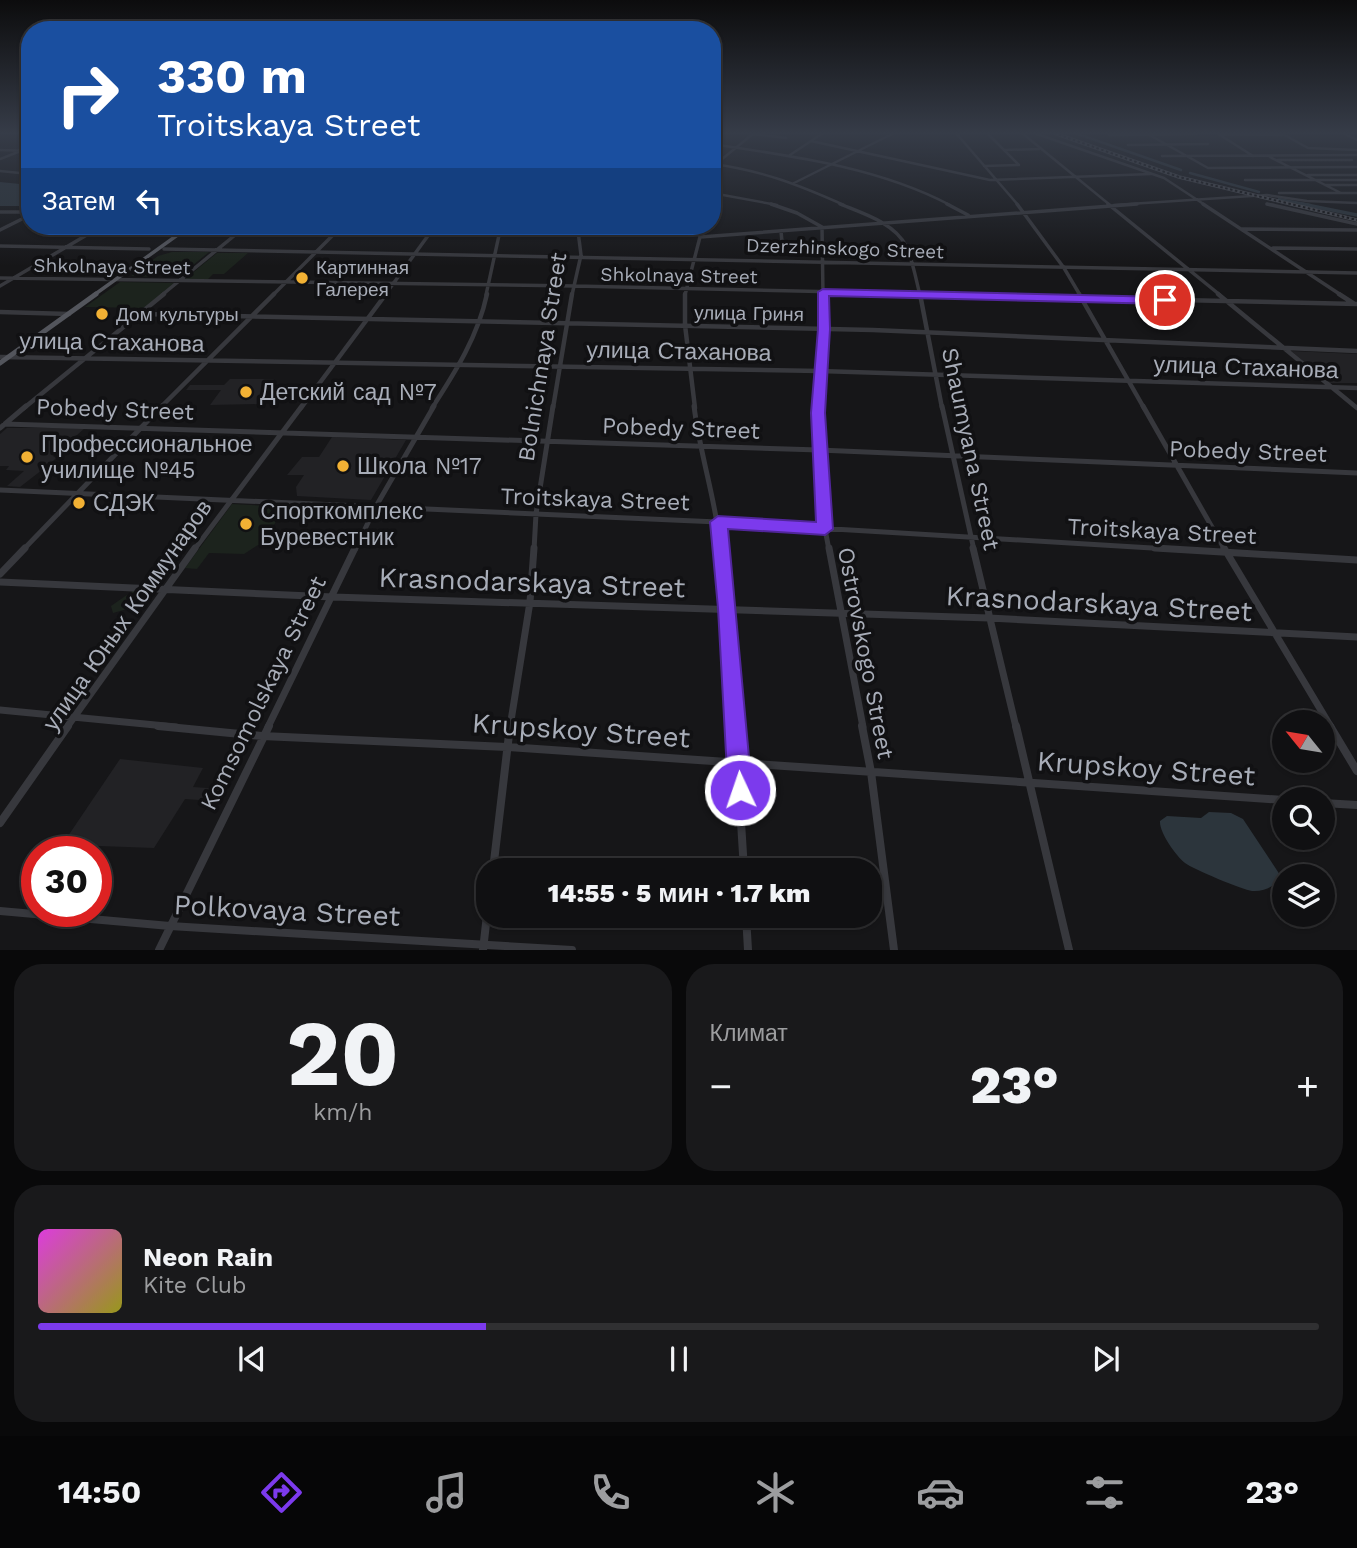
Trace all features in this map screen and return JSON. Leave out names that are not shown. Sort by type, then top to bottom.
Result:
[{"type":"main road","points":[[0,363],[177,235]]},
{"type":"street","name":"Shaumyana Street","points":[[776,177],[881,222],[902,239],[920,295],[951,455],[1069,950]]},
{"type":"street","points":[[794,183],[807,177]]},
{"type":"street","points":[[873,177],[946,202],[968,215]]},
{"type":"street","points":[[983,177],[996,180],[1067,177]]},
{"type":"street","points":[[994,177],[1023,211],[1083,298],[1226,552],[1357,771]]},
{"type":"street","points":[[1076,177],[1357,408]]},
{"type":"street","points":[[1160,177],[1198,199],[1356,305]]},
{"type":"street","points":[[1310,177],[1341,193]]},
{"type":"street","points":[[1330,177],[1357,180]]},
{"type":"street","points":[[1245,180],[1357,180]]},
{"type":"street","points":[[1324,185],[1357,180]]},
{"type":"street","points":[[1279,193],[1357,193]]},
{"type":"street","points":[[721,195],[803,213],[822,227]]},
{"type":"street","points":[[743,858],[727,608],[718,522],[699,446],[684,325],[685,289],[700,237],[968,215],[1267,195],[1313,202],[1357,202]]},
{"type":"street","points":[[1267,204],[1357,224]]},
{"type":"street","points":[[0,212],[21,213]]},
{"type":"street","points":[[0,230],[21,219]]},
{"type":"street","name":"Ostrovskogo Street","points":[[822,227],[824,329],[820,371],[819,450],[825,529],[871,772],[894,950]]},
{"type":"street","points":[[1242,229],[1357,230]]},
{"type":"street","points":[[781,230],[782,242]]},
{"type":"street","points":[[1347,230],[1357,236]]},
{"type":"street","points":[[0,286],[87,235]]},
{"type":"street","points":[[2,426],[236,235]]},
{"type":"street","points":[[0,574],[141,427],[333,235]]},
{"type":"street","name":"улица Юных Коммунаров","points":[[0,823],[165,588],[429,235]]},
{"type":"street","name":"Komsomolskaya Street","points":[[159,950],[375,508],[415,436],[459,366],[481,320],[499,235]]},
{"type":"street","name":"Bolnichnaya Street","points":[[494,858],[507,747],[530,602],[536,514],[566,323],[581,255],[578,235]]},
{"type":"street","points":[[0,246],[149,249]]},
{"type":"street","points":[[1271,248],[1357,249]]},
{"type":"street","name":"Dzerzhinskogo Street","points":[[164,249],[581,255],[1357,273]]},
{"type":"street","name":"Shkolnaya Street","points":[[0,278],[575,286],[1356,305]]},
{"type":"street","points":[[0,312],[69,314]]},
{"type":"street","name":"улица Гриня","points":[[140,314],[928,332],[1357,351]]},
{"type":"street","name":"улица Стаханова","points":[[0,357],[820,371],[1357,388]]},
{"type":"street","name":"Pobedy Street","points":[[2,426],[284,431],[951,455],[1357,473]]},
{"type":"street","name":"Troitskaya Street","points":[[0,490],[718,522],[1357,560]]},
{"type":"street","name":"Krasnodarskaya Street","points":[[0,582],[333,597],[989,618],[1357,636]]},
{"type":"street","name":"Krupskoy Street","points":[[0,710],[262,736],[507,747],[1272,799]]},
{"type":"street","points":[[1335,804],[1357,805]]},
{"type":"street","name":"Polkovaya Street","points":[[0,911],[170,926],[483,947],[572,950]]},
{"type":"street","points":[[483,947],[485,928]]},
{"type":"street","points":[[747,928],[748,950]]},
{"type":"shaded area","points":[[0,182],[21,184],[21,206],[0,206]]},
{"type":"shaded area","points":[[172,252],[209,252],[192,266],[170,266],[156,277],[131,276],[158,256]]},
{"type":"shaded area","points":[[217,253],[248,253],[224,274],[213,274],[208,279],[185,279]]},
{"type":"shaded area","points":[[120,282],[177,283],[144,308],[85,307]]},
{"type":"shaded area","points":[[1291,351],[1357,354],[1357,383],[1330,383]]},
{"type":"shaded area","name":"Детский сад №7","points":[[230,379],[274,379],[272,383],[277,383],[262,404],[210,405],[221,390],[186,390],[190,385],[224,385]]},
{"type":"shaded area","name":"Профессиональное училище №45","points":[[7,428],[85,428],[53,456],[56,458],[51,463],[20,487],[7,486],[24,471],[6,470],[9,466],[0,466],[0,434]]},
{"type":"shaded area","name":"Школа №17","points":[[332,437],[406,440],[371,500],[297,496],[296,487],[304,475],[287,475],[302,457],[319,457]]},
{"type":"shaded area","name":"Cпорткомплекс Буревестник","points":[[232,504],[285,507],[264,541],[270,543],[269,545],[258,545],[244,554],[209,553],[197,569],[185,568]]},
{"type":"shaded area","points":[[134,590],[146,591],[142,605],[113,613],[111,606]]},
{"type":"shaded area","points":[[120,759],[203,768],[193,787],[221,789],[214,801],[185,799],[154,848],[112,846],[112,836],[68,836]]},
{"type":"shaded area","points":[[1209,812],[1231,813],[1243,819],[1273,864],[1272,886],[1261,891],[1252,891],[1185,863],[1169,844],[1160,821],[1167,816],[1201,818]]},
{"type":"waterway","points":[[1206,177],[1259,192]]},
{"type":"waterway","points":[[1279,199],[1310,205]]},
{"type":"waterway","points":[[1302,204],[1357,215]]},
{"type":"railway","points":[[1180,177],[1357,220]]},
{"type":"place","name":"Картинная Галерея","points":[[302,278]]},
{"type":"place","name":"Дом культуры","points":[[102,314]]},
{"type":"place","name":"Детский сад №7","points":[[246,392]]},
{"type":"place","name":"Профессиональное училище №45","points":[[27,457]]},
{"type":"place","name":"Школа №17","points":[[343,466]]},
{"type":"place","name":"СДЭК","points":[[79,503]]},
{"type":"place","name":"Cпорткомплекс Буревестник","points":[[246,524]]},
{"type":"route","points":[[740,790],[718,522],[825,529],[818,413],[824,329],[823,292],[1165,300]]}]
